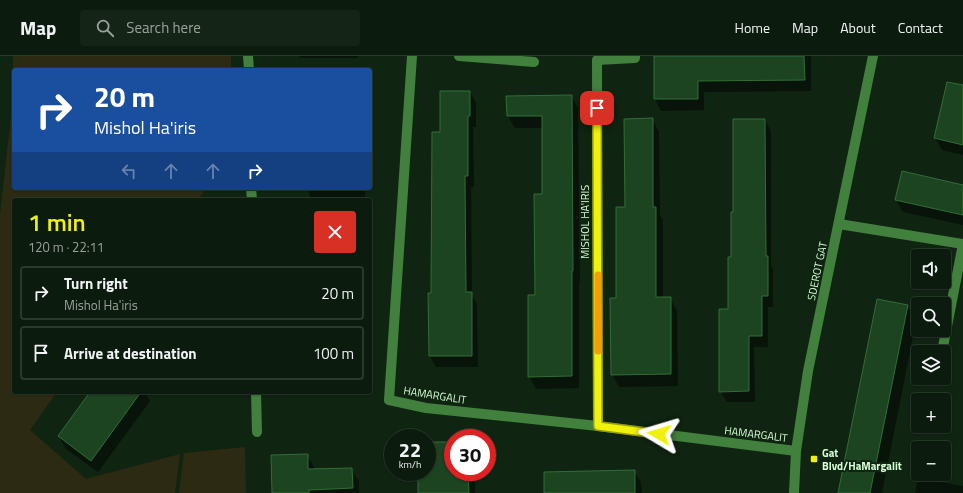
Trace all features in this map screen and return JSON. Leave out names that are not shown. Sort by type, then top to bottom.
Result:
[{"type":"street","points":[[248,56],[249,68]]},
{"type":"street","name":"HAMARGALIT","points":[[412,56],[389,400],[426,408],[598,426],[796,451]]},
{"type":"street","points":[[459,56],[534,62]]},
{"type":"street","name":"MISHOL HA'IRIS","points":[[598,426],[597,60],[635,58],[635,56]]},
{"type":"street","name":"SDEROT GAT","points":[[794,493],[796,451],[808,371],[873,56]]},
{"type":"street","points":[[839,224],[963,244],[943,345]]},
{"type":"street","points":[[256,394],[257,432]]},
{"type":"shaded area","points":[[13,56],[231,56],[231,68],[13,68]]},
{"type":"shaded area","points":[[12,107],[12,190],[205,190],[199,198],[12,198],[12,394],[56,394],[30,430],[86,479],[180,454],[175,493],[0,493],[0,215]]},
{"type":"shaded area","points":[[245,447],[246,493],[179,493],[184,453]]},
{"type":"building","points":[[654,56],[804,56],[805,80],[698,81],[698,99],[654,99]]},
{"type":"building","points":[[947,82],[963,85],[963,145],[934,138]]},
{"type":"building","points":[[440,91],[470,91],[470,116],[468,116],[468,176],[465,176],[466,292],[472,292],[472,356],[429,356],[428,293],[431,293],[432,132],[440,132]]},
{"type":"building","points":[[572,95],[572,376],[528,377],[528,295],[535,295],[534,194],[542,194],[542,116],[507,116],[506,96]]},
{"type":"building","points":[[653,118],[653,207],[656,207],[656,297],[671,297],[671,374],[611,375],[610,298],[616,298],[616,207],[625,207],[624,119]]},
{"type":"building","points":[[733,119],[765,119],[766,256],[768,256],[768,296],[762,296],[762,336],[749,336],[749,391],[719,392],[719,309],[728,309],[728,257],[731,257],[731,212],[733,212]]},
{"type":"building","points":[[902,171],[963,185],[963,215],[895,200]]},
{"type":"building","points":[[877,299],[908,305],[870,493],[838,493]]},
{"type":"building","points":[[89,394],[140,394],[91,461],[58,436]]},
{"type":"building","points":[[436,442],[444,442],[444,481],[468,481],[469,493],[418,493],[418,481],[436,481]]},
{"type":"building","points":[[308,454],[308,469],[352,468],[353,488],[309,490],[309,493],[272,493],[271,455]]},
{"type":"building","points":[[635,470],[635,493],[544,493],[544,472]]},
{"type":"slow traffic","points":[[598,275],[598,351]]},
{"type":"place","name":"Gat Blvd/HaMargalit","points":[[814,459]]},
{"type":"route","points":[[597,108],[598,426],[659,434]]}]
